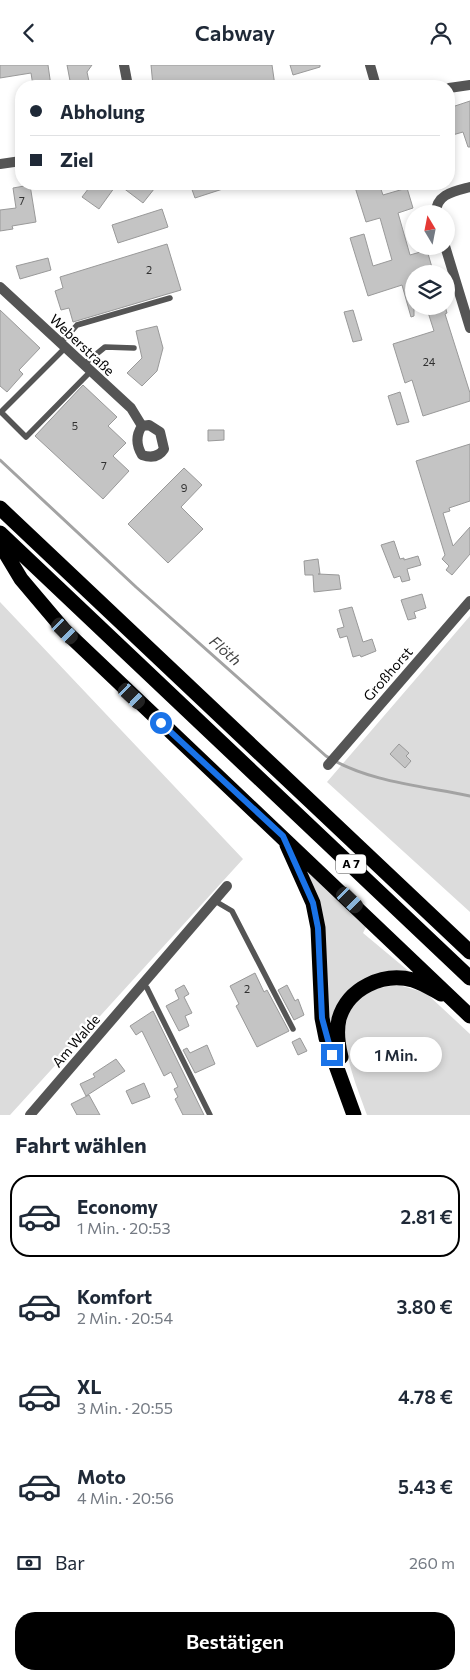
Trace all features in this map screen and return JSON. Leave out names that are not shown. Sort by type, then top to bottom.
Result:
[{"type":"highway","name":"A 7","points":[[0,508],[470,951]]},
{"type":"highway","name":"A 7","points":[[0,533],[470,978]]},
{"type":"highway","points":[[0,544],[21,579],[65,631],[283,836],[470,1016]]},
{"type":"highway","points":[[283,836],[313,903],[318,928],[322,1018],[326,1038],[354,1115]]},
{"type":"highway","points":[[362,1115],[342,1060],[337,1039],[339,1021],[344,1007],[353,995],[366,985],[381,980],[399,978],[414,981],[457,1003]]},
{"type":"street","points":[[124,65],[127,80]]},
{"type":"street","points":[[370,65],[374,80]]},
{"type":"street","points":[[455,88],[470,85]]},
{"type":"street","points":[[0,164],[15,162]]},
{"type":"street","points":[[437,205],[444,195],[470,187]]},
{"type":"street","points":[[448,255],[470,328]]},
{"type":"street","name":"Weberstraße","points":[[0,287],[86,369],[131,407],[142,426]]},
{"type":"street","name":"Großhorst","points":[[328,764],[470,601]]},
{"type":"street","name":"Am Walde","points":[[30,1115],[227,886]]},
{"type":"lane","points":[[134,348],[105,347],[26,437],[0,412],[62,346],[77,325],[170,298]]},
{"type":"lane","points":[[215,901],[232,911],[293,1029]]},
{"type":"lane","points":[[143,984],[148,987],[210,1115]]},
{"type":"shaded area","points":[[0,602],[243,859],[10,1115],[0,1115]]},
{"type":"shaded area","points":[[470,616],[470,912],[327,782]]},
{"type":"shaded area","points":[[304,866],[367,925],[363,933],[411,973],[380,974],[331,1032]]},
{"type":"shaded area","points":[[399,985],[426,993],[470,1034],[470,1115],[367,1115],[347,1054],[345,1034],[348,1016],[356,1001],[373,991]]},
{"type":"building","points":[[0,65],[48,65],[50,80],[32,80],[31,73],[0,78]]},
{"type":"building","points":[[67,65],[92,65],[87,72],[89,80],[70,80]]},
{"type":"building","points":[[151,65],[272,65],[274,80],[152,80]]},
{"type":"building","points":[[290,65],[320,65],[320,67],[293,75]]},
{"type":"building","points":[[470,101],[470,147],[468,147],[463,132],[455,134],[455,106]]},
{"type":"building","points":[[13,188],[15,188],[15,190],[31,190],[36,222],[12,226],[13,229],[0,231],[0,210],[16,208]]},
{"type":"building","points":[[87,190],[113,190],[99,209],[82,197]]},
{"type":"building","points":[[126,190],[153,190],[143,203]]},
{"type":"building","points":[[192,190],[220,190],[195,198]]},
{"type":"building","points":[[356,190],[381,190],[383,195],[408,190],[412,205],[405,205],[405,211],[398,213],[405,238],[405,255],[428,255],[431,265],[405,265],[405,296],[402,285],[368,296],[350,238],[364,234],[373,266],[392,260],[380,218],[366,222]]},
{"type":"building","points":[[162,209],[168,227],[118,243],[112,225]]},
{"type":"building","points":[[167,244],[181,290],[73,322],[69,308],[61,310],[55,291],[63,288],[60,277]]},
{"type":"building","points":[[48,258],[51,270],[20,279],[16,266]]},
{"type":"building","points":[[0,310],[40,348],[19,370],[23,374],[7,392],[0,386]]},
{"type":"building","points":[[353,310],[362,340],[353,342],[344,312]]},
{"type":"building","points":[[429,315],[445,315],[470,393],[470,401],[423,416],[412,380],[405,383],[393,344],[434,331]]},
{"type":"building","points":[[157,326],[163,348],[157,371],[142,386],[127,373],[142,358],[136,331]]},
{"type":"building","points":[[83,385],[117,417],[108,426],[126,443],[113,456],[129,471],[103,499],[35,436]]},
{"type":"building","points":[[400,392],[409,422],[397,425],[388,396]]},
{"type":"building","points":[[208,430],[224,430],[224,440],[208,441]]},
{"type":"building","points":[[470,444],[470,501],[449,508],[450,511],[443,513],[453,546],[470,527],[470,554],[452,575],[446,570],[449,566],[442,559],[445,555],[416,461]]},
{"type":"building","points":[[184,468],[202,485],[181,507],[203,529],[168,563],[128,524]]},
{"type":"building","points":[[394,541],[400,559],[404,558],[404,560],[418,556],[421,565],[407,569],[410,580],[402,582],[400,576],[394,578],[381,545]]},
{"type":"building","points":[[318,559],[320,574],[318,574],[339,575],[341,589],[314,592],[313,575],[305,575],[304,561]]},
{"type":"building","points":[[422,594],[426,608],[414,612],[416,618],[408,620],[401,600]]},
{"type":"building","points":[[352,607],[363,642],[372,639],[376,651],[361,657],[360,655],[353,657],[347,636],[340,638],[337,629],[344,627],[339,610]]},
{"type":"building","points":[[399,744],[409,753],[406,756],[411,761],[405,768],[390,754]]},
{"type":"building","points":[[255,973],[264,992],[267,990],[289,1031],[257,1047],[236,1006],[239,1004],[230,986]]},
{"type":"building","points":[[184,985],[189,994],[184,997],[192,1013],[185,1016],[189,1026],[179,1031],[166,1006],[179,999],[175,990]]},
{"type":"building","points":[[287,985],[295,1001],[298,999],[304,1015],[294,1020],[278,990]]},
{"type":"building","points":[[153,1011],[204,1115],[183,1115],[175,1099],[178,1097],[174,1089],[178,1087],[171,1072],[164,1076],[142,1031],[136,1035],[130,1026]]},
{"type":"building","points":[[300,1038],[307,1051],[298,1055],[292,1042]]},
{"type":"building","points":[[207,1045],[215,1064],[195,1073],[183,1050],[187,1048],[190,1053]]},
{"type":"building","points":[[116,1059],[125,1071],[86,1096],[80,1084],[95,1077],[93,1074]]},
{"type":"building","points":[[144,1083],[150,1097],[132,1104],[126,1091]]},
{"type":"building","points":[[89,1095],[100,1115],[77,1115],[71,1104]]},
{"type":"waterway","name":"Flöth","points":[[0,460],[136,587],[326,756],[359,772],[414,786],[470,796]]},
{"type":"route","points":[[161,723],[283,836],[313,903],[318,928],[322,1018],[332,1055]]}]
